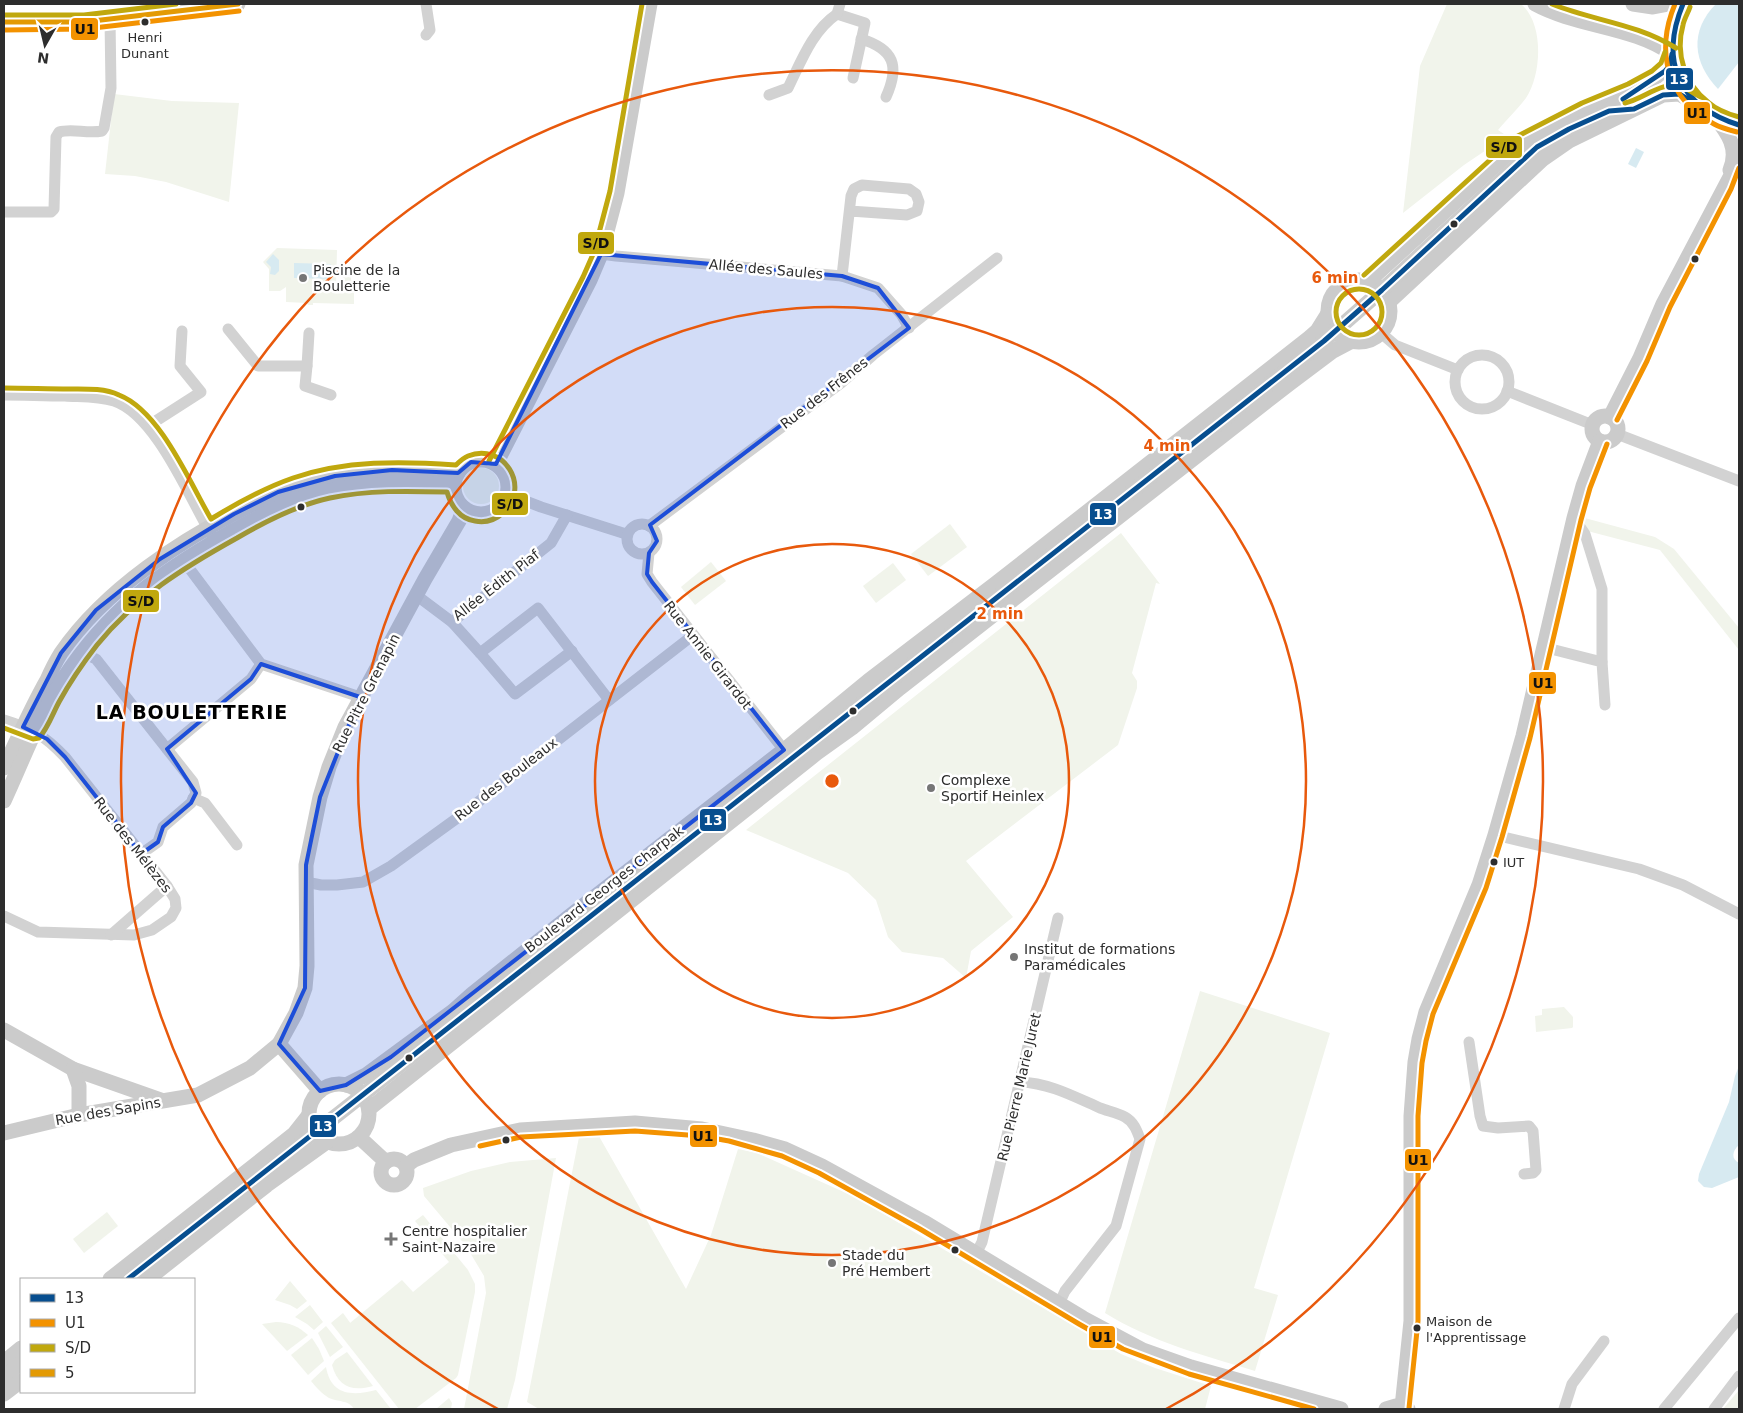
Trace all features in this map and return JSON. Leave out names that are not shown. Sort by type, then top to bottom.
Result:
[{"type":"street","points":[[4,22],[84,22],[238,4]]},
{"type":"street","points":[[426,4],[430,30],[426,35]]},
{"type":"street","points":[[496,464],[590,280],[601,254],[623,166],[650,4]]},
{"type":"street","points":[[1535,4],[1569,17],[1650,42],[1672,54]]},
{"type":"street","points":[[1633,4],[1653,7],[1669,4]]},
{"type":"street","points":[[1327,315],[1335,332],[1350,342],[1367,342],[1381,334],[1390,319],[1386,296],[1369,281],[1520,144],[1585,110],[1631,91],[1656,77],[1668,67],[1672,54],[1674,26],[1682,4]]},
{"type":"street","points":[[769,95],[788,88],[812,40],[838,9],[865,24],[853,78]]},
{"type":"street","points":[[4,212],[50,212],[54,209],[56,137],[59,132],[65,130],[102,132],[111,88],[110,19]]},
{"type":"street","points":[[861,39],[876,43],[887,52],[892,65],[892,84],[886,97]]},
{"type":"street","points":[[1672,54],[1675,70],[1680,81],[1697,104]]},
{"type":"street","points":[[367,1098],[1335,332],[1386,296],[1537,147],[1609,110],[1631,91]]},
{"type":"street","points":[[1386,296],[1404,288],[1543,159],[1569,141],[1634,109],[1669,94],[1679,94],[1714,116],[1739,125]]},
{"type":"street","points":[[1609,110],[1634,109]]},
{"type":"street","points":[[1610,417],[1640,358],[1663,304],[1724,186],[1733,163],[1734,153],[1728,134],[1714,116]]},
{"type":"street","points":[[1724,186],[1730,180],[1739,160]]},
{"type":"street","points":[[842,276],[851,196],[854,189],[862,185],[909,190],[916,194],[919,202],[917,211],[907,216],[850,211]]},
{"type":"street","name":"Allée des Saules","points":[[601,254],[842,276],[878,288],[901,314],[908,328]]},
{"type":"street","name":"Rue des Frênes","points":[[649,526],[842,383],[873,355],[997,258]]},
{"type":"street","name":"Boulevard Georges Charpak","points":[[320,1091],[328,1086],[346,1085],[366,1075],[453,1011],[571,914],[784,750],[868,680],[995,584],[1317,331],[1327,315],[1329,300],[1338,288],[1352,280],[1369,281]]},
{"type":"street","points":[[228,329],[258,366],[307,366]]},
{"type":"street","points":[[148,426],[201,392],[180,366],[182,331]]},
{"type":"street","points":[[309,333],[305,386],[330,395]]},
{"type":"street","points":[[1381,334],[1395,345],[1458,370]]},
{"type":"street","name":"Boulevard Georges Charpak","points":[[129,1278],[315,1132],[367,1098],[852,728],[1158,485],[1333,351],[1350,342]]},
{"type":"street","points":[[1477,356],[1493,358],[1500,362],[1508,375],[1509,383],[1504,398],[1492,407],[1484,409],[1468,406],[1457,394],[1455,377],[1458,370],[1469,358],[1477,356]]},
{"type":"street","points":[[1507,391],[1593,425]]},
{"type":"street","points":[[4,395],[91,397],[108,400],[130,409],[148,426],[211,535]]},
{"type":"street","points":[[1602,417],[1610,417],[1614,419],[1618,426],[1617,434],[1612,440],[1600,441],[1595,436],[1593,425],[1602,417]]},
{"type":"street","points":[[1617,434],[1739,481]]},
{"type":"street","points":[[1386,1409],[1396,1406],[1405,1408],[1411,1321],[1410,1116],[1414,1062],[1419,1039],[1426,1012],[1478,885],[1495,836],[1523,736],[1574,518],[1583,486],[1600,441]]},
{"type":"street","points":[[479,460],[496,464],[506,477],[508,486],[503,502],[497,509],[489,513],[480,514],[464,508],[454,494],[456,479],[463,466],[479,460]]},
{"type":"street","points":[[4,801],[33,731],[61,653],[96,610],[160,559],[284,504],[312,495],[338,489],[391,483],[456,479]]},
{"type":"street","points":[[507,494],[626,534]]},
{"type":"street","name":"Rue Pitre Grenapin","points":[[212,1089],[250,1068],[279,1044],[296,1013],[305,988],[307,966],[306,865],[320,797],[345,727],[459,521],[464,508]]},
{"type":"street","name":"Allée Édith Piaf","points":[[416,596],[452,622],[551,543],[567,515]]},
{"type":"street","points":[[1574,518],[1588,541],[1602,589],[1602,662],[1605,705]]},
{"type":"street","points":[[639,524],[649,526],[656,532],[657,541],[655,547],[649,553],[641,555],[631,551],[626,543],[626,534],[639,524]]},
{"type":"street","points":[[7,762],[33,731],[63,679],[106,623],[135,595],[183,560],[211,535]]},
{"type":"street","name":"Rue Annie Girardot","points":[[649,553],[647,574],[650,580],[692,636],[784,750]]},
{"type":"street","points":[[183,560],[261,664],[360,698]]},
{"type":"street","points":[[480,653],[538,608],[609,700]]},
{"type":"street","points":[[452,622],[515,694],[572,651]]},
{"type":"street","name":"Rue des Bouleaux","points":[[306,882],[321,885],[337,885],[364,882],[391,866],[692,636]]},
{"type":"street","points":[[1543,647],[1602,662]]},
{"type":"street","points":[[82,652],[96,659],[193,782],[196,793],[191,803],[163,827],[158,842],[142,854]]},
{"type":"street","points":[[168,749],[252,679],[261,664]]},
{"type":"street","points":[[4,720],[33,731]]},
{"type":"street","name":"Rue des Mélèzes","points":[[4,916],[38,932],[134,935],[152,930],[171,917],[176,908],[174,899],[166,886],[65,758],[47,739],[33,731]]},
{"type":"street","points":[[194,798],[205,803],[236,845]]},
{"type":"street","points":[[1495,836],[1640,869],[1683,884],[1739,914]]},
{"type":"street","points":[[111,935],[166,886]]},
{"type":"street","name":"Rue Pierre Marie Juret","points":[[976,1254],[982,1242],[1058,918]]},
{"type":"street","points":[[4,1030],[73,1069],[162,1101]]},
{"type":"street","points":[[1469,1042],[1482,1124],[1485,1127],[1492,1128],[1529,1126],[1533,1131],[1536,1170],[1533,1173],[1524,1174]]},
{"type":"street","points":[[111,1278],[294,1134],[309,1115],[314,1098],[320,1091],[279,1044]]},
{"type":"street","points":[[73,1069],[79,1086],[79,1115]]},
{"type":"street","points":[[1020,1082],[1037,1082],[1066,1092],[1126,1118],[1136,1127],[1140,1139],[1116,1226],[1065,1291],[1059,1304]]},
{"type":"street","points":[[309,1115],[315,1132],[327,1142],[344,1144],[359,1136],[366,1129],[369,1119],[367,1098],[355,1088],[346,1085]]},
{"type":"street","name":"Rue des Sapins","points":[[4,1132],[79,1115],[198,1095],[212,1089]]},
{"type":"street","points":[[132,1090],[133,1106]]},
{"type":"street","points":[[406,1166],[414,1160],[450,1145],[520,1130],[635,1123],[702,1129],[753,1140],[785,1149],[815,1163],[924,1222],[1059,1304],[1126,1342],[1165,1358],[1341,1409]]},
{"type":"street","points":[[359,1136],[386,1162]]},
{"type":"street","points":[[149,1278],[267,1185],[327,1142]]},
{"type":"street","points":[[397,1159],[406,1166],[408,1170],[406,1179],[400,1184],[392,1185],[385,1182],[381,1169],[386,1162],[397,1159]]},
{"type":"street","points":[[1664,1409],[1739,1318]]},
{"type":"street","points":[[1564,1409],[1572,1384],[1604,1341]]},
{"type":"street","points":[[4,1362],[20,1349]]},
{"type":"street","points":[[4,1377],[20,1364]]},
{"type":"street","points":[[1714,1409],[1739,1376]]},
{"type":"street","points":[[4,1394],[20,1382]]},
{"type":"highlighted area","points":[[601,254],[842,276],[878,288],[909,328],[650,525],[657,541],[649,553],[647,574],[784,750],[391,1057],[346,1085],[320,1091],[279,1044],[305,988],[306,865],[320,797],[360,697],[261,664],[251,679],[167,749],[196,793],[191,803],[163,827],[158,842],[141,854],[65,757],[47,739],[23,727],[61,653],[96,610],[160,559],[234,514],[278,492],[335,476],[392,470],[458,473],[471,462],[496,464]]},
{"type":"shaded area","points":[[1447,4],[1521,4],[1534,23],[1537,36],[1538,63],[1526,98],[1498,130],[1507,136],[1464,165],[1403,213],[1420,66]]},
{"type":"shaded area","points":[[1716,4],[1739,4],[1739,62],[1718,89],[1703,69],[1698,47],[1701,25],[1707,14]]},
{"type":"shaded area","points":[[114,94],[172,101],[239,103],[229,202],[166,182],[135,176],[105,174]]},
{"type":"shaded area","points":[[1636,148],[1644,152],[1636,168],[1628,164]]},
{"type":"shaded area","name":"Piscine de la Bouletterie","points":[[277,248],[337,250],[336,288],[342,288],[343,268],[354,268],[354,275],[351,275],[351,280],[354,280],[354,304],[313,303],[313,305],[308,305],[307,303],[286,302],[286,287],[280,291],[269,291],[269,269],[263,262]]},
{"type":"shaded area","points":[[273,254],[279,260],[279,271],[275,275],[270,274],[271,267],[266,262]]},
{"type":"shaded area","points":[[294,263],[331,264],[331,279],[294,278]]},
{"type":"shaded area","points":[[481,468],[488,469],[494,473],[498,479],[498,493],[494,499],[488,503],[481,504],[474,503],[468,499],[464,493],[463,486],[464,479],[468,473],[474,469]]},
{"type":"shaded area","points":[[1581,517],[1655,537],[1674,549],[1739,628],[1739,650],[1660,550],[1576,528]]},
{"type":"shaded area","points":[[950,524],[967,547],[928,576],[911,554]]},
{"type":"shaded area","name":"Complexe Sportif Heinlex","points":[[1121,533],[1160,584],[1156,583],[1132,673],[1137,681],[1137,688],[1118,745],[966,861],[1013,917],[971,951],[966,978],[943,958],[902,952],[888,937],[876,900],[848,873],[746,830]]},
{"type":"shaded area","points":[[711,562],[726,581],[695,605],[681,587]]},
{"type":"shaded area","points":[[893,563],[906,580],[876,603],[863,586]]},
{"type":"shaded area","points":[[1200,991],[1330,1033],[1254,1288],[1278,1295],[1255,1371],[1159,1340],[1105,1313]]},
{"type":"shaded area","points":[[1564,1007],[1573,1017],[1572,1028],[1536,1032],[1535,1016],[1542,1015],[1542,1009]]},
{"type":"shaded area","points":[[1739,1066],[1739,1145],[1733,1155],[1739,1163],[1739,1177],[1712,1188],[1704,1187],[1698,1181],[1699,1174],[1729,1102]]},
{"type":"shaded area","name":"Stade du Pré Hembert","points":[[600,1135],[686,1289],[711,1235],[738,1149],[757,1153],[855,1197],[1121,1354],[1155,1368],[1211,1386],[1205,1409],[539,1409],[527,1402],[579,1137]]},
{"type":"shaded area","points":[[556,1158],[515,1380],[507,1409],[464,1409],[486,1293],[484,1276],[466,1246],[424,1196],[423,1188],[471,1171],[510,1162]]},
{"type":"shaded area","points":[[107,1212],[118,1226],[84,1253],[73,1239]]},
{"type":"shaded area","points":[[423,1215],[468,1270],[475,1284],[458,1375],[415,1409],[399,1409],[331,1323],[343,1313],[350,1323],[402,1280],[413,1292],[449,1262],[415,1221]]},
{"type":"shaded area","points":[[290,1281],[307,1301],[297,1309],[275,1300]]},
{"type":"shaded area","points":[[310,1305],[323,1322],[314,1330],[295,1317]]},
{"type":"shaded area","points":[[276,1322],[294,1325],[308,1335],[287,1351],[262,1324]]},
{"type":"shaded area","points":[[326,1326],[343,1347],[330,1357],[318,1333]]},
{"type":"shaded area","points":[[312,1338],[324,1361],[308,1375],[291,1355]]},
{"type":"shaded area","points":[[347,1352],[373,1386],[352,1388],[342,1383],[338,1378],[332,1365],[335,1360]]},
{"type":"shaded area","points":[[326,1367],[329,1377],[338,1389],[351,1393],[376,1390],[391,1409],[354,1409],[346,1403],[326,1396],[311,1381]]},
{"type":"shaded area","points":[[1739,1390],[1739,1409],[1723,1409]]},
{"type":"shaded area","points":[[449,1398],[452,1403],[451,1409],[436,1409]]},
{"type":"transit line","name":"S/D","points":[[4,15],[84,15],[176,4]]},
{"type":"transit line","name":"5","points":[[4,22],[84,22],[238,4]]},
{"type":"transit line","name":"S/D","points":[[489,461],[594,252],[610,191],[642,4]]},
{"type":"transit line","name":"S/D","points":[[1552,4],[1645,33],[1676,48]]},
{"type":"transit line","name":"U1","points":[[1675,4],[1666,39],[1666,56],[1669,73],[1676,88],[1685,101],[1698,114],[1725,129],[1737,132]]},
{"type":"transit line","name":"13","points":[[1683,4],[1676,25],[1673,45],[1674,63],[1680,79],[1689,94],[1702,106],[1718,117],[1739,125]]},
{"type":"transit line","name":"S/D","points":[[1690,7],[1684,23],[1680,46],[1681,57],[1688,78],[1693,87],[1711,105],[1739,117]]},
{"type":"transit line","name":"U1","points":[[4,30],[85,29],[239,11]]},
{"type":"transit line","name":"S/D","points":[[1364,275],[1514,138],[1582,103],[1628,84],[1652,71],[1661,63],[1665,52]]},
{"type":"transit line","name":"13","points":[[1623,99],[1665,71],[1670,65],[1672,54]]},
{"type":"transit line","name":"S/D","points":[[1625,103],[1668,86],[1683,87],[1701,97]]},
{"type":"transit line","name":"13","points":[[129,1278],[1324,341],[1537,147],[1569,129],[1609,111],[1634,109],[1663,95],[1679,94],[1697,104]]},
{"type":"transit line","name":"U1","points":[[1617,420],[1647,361],[1670,307],[1731,189],[1739,168]]},
{"type":"transit line","name":"S/D","points":[[1364,289],[1376,295],[1381,303],[1382,312],[1381,321],[1376,329],[1368,334],[1354,335],[1342,329],[1337,321],[1336,307],[1342,295],[1350,290],[1364,289]]},
{"type":"transit line","name":"S/D","points":[[4,388],[101,390],[119,395],[134,403],[148,416],[172,449],[211,519],[272,486],[313,472],[374,463],[456,465],[468,456],[481,453],[492,455],[510,469],[514,479],[515,491],[511,502],[503,513],[493,519],[482,522],[470,520],[461,515],[454,507],[447,492],[418,491],[344,495],[318,501],[282,514],[179,572],[128,612],[97,645],[82,666],[39,738],[33,739],[4,728]]},
{"type":"transit line","name":"U1","points":[[1409,1408],[1418,1321],[1418,1116],[1422,1063],[1426,1041],[1433,1014],[1486,888],[1502,837],[1530,738],[1581,520],[1590,488],[1607,444]]},
{"type":"transit line","name":"U1","points":[[480,1146],[521,1137],[635,1131],[701,1136],[729,1141],[782,1156],[819,1173],[920,1229],[1123,1349],[1189,1374],[1314,1409]]},
{"type":"place","name":"Henri Dunant","points":[[145,22]]},
{"type":"place","name":"Piscine de la Bouletterie","points":[[303,278]]},
{"type":"place","name":"Complexe Sportif Heinlex","points":[[931,788]]},
{"type":"place","name":"IUT","points":[[1494,862]]},
{"type":"place","name":"Institut de formations Paramédicales","points":[[1014,957]]},
{"type":"place","name":"Centre hospitalier Saint-Nazaire","points":[[391,1239]]},
{"type":"place","name":"Stade du Pré Hembert","points":[[832,1263]]},
{"type":"place","name":"Maison de l'Apprentissage","points":[[1417,1328]]},
{"type":"district","name":"LA BOULETTERIE","points":[[192,712]]}]
